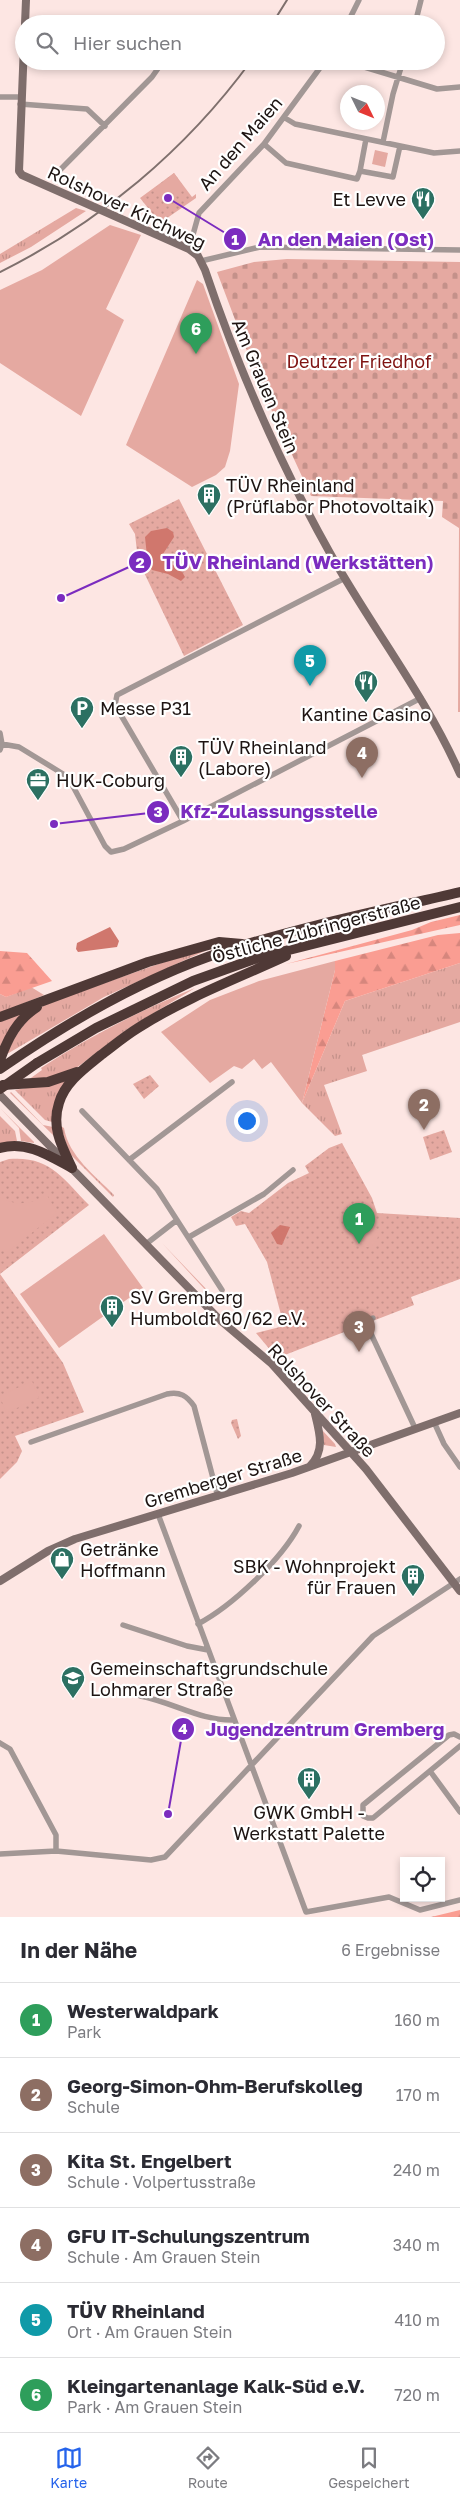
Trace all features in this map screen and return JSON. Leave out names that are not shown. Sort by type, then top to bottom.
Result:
[{"type":"highway","name":"Östliche Zubringerstraße","points":[[0,1069],[86,1015],[148,983],[219,954],[460,892]]},
{"type":"highway","name":"Östliche Zubringerstraße","points":[[0,1087],[37,1063],[105,1024],[194,981],[256,958],[308,947],[460,908]]},
{"type":"highway","points":[[0,1017],[54,995],[148,962],[219,942],[248,945]]},
{"type":"highway","points":[[72,1168],[59,1140],[56,1124],[58,1103],[66,1088],[81,1071],[136,1028],[175,1006],[308,947]]},
{"type":"highway","points":[[0,1060],[12,1032],[26,1014],[54,995]]},
{"type":"highway","points":[[0,1087],[48,1082],[81,1071]]},
{"type":"highway","points":[[0,1148],[9,1145],[23,1146],[46,1153],[72,1168]]},
{"type":"street","points":[[25,15],[26,0]]},
{"type":"street","points":[[352,15],[359,0]]},
{"type":"street","points":[[417,15],[421,0]]},
{"type":"street","points":[[20,101],[22,70]]},
{"type":"street","points":[[60,170],[105,126],[157,70]]},
{"type":"street","name":"An den Maien","points":[[189,249],[199,213],[286,118],[319,70]]},
{"type":"street","points":[[374,70],[437,89],[460,87]]},
{"type":"street","points":[[383,142],[400,70]]},
{"type":"street","points":[[0,96],[20,101],[87,109],[105,126]]},
{"type":"street","name":"Rolshover Kirchweg","points":[[20,101],[17,166],[22,175],[189,249],[201,261],[260,247],[460,250]]},
{"type":"street","points":[[286,118],[296,124],[434,153],[460,151]]},
{"type":"street","points":[[264,144],[286,163],[357,179],[366,139]]},
{"type":"street","points":[[360,171],[393,177],[400,146]]},
{"type":"street","name":"Am Grauen Stein","points":[[201,261],[231,343],[264,425],[283,465],[344,578],[421,698],[460,774]]},
{"type":"street","points":[[183,821],[115,705],[114,700],[117,695],[344,578]]},
{"type":"street","points":[[0,733],[1,747],[19,747],[68,777],[105,846],[111,852],[124,849],[183,821],[421,698]]},
{"type":"street","points":[[129,1160],[232,1082]]},
{"type":"street","name":"Rolshover Straße","points":[[0,1095],[230,1330],[272,1364],[351,1453],[457,1581],[460,1591]]},
{"type":"street","points":[[82,1111],[157,1189],[222,1290]]},
{"type":"street","points":[[190,1238],[264,1194],[293,1170]]},
{"type":"street","points":[[146,1244],[178,1220]]},
{"type":"street","points":[[373,1318],[362,1322],[416,1428]]},
{"type":"street","points":[[31,1442],[167,1394],[180,1393],[188,1398],[194,1406],[218,1497]]},
{"type":"street","points":[[310,1467],[317,1459],[320,1448],[314,1412]]},
{"type":"street","name":"Gremberger Straße","points":[[0,1581],[48,1551],[75,1539],[218,1497],[310,1467],[460,1413]]},
{"type":"street","points":[[434,1422],[444,1444],[460,1467]]},
{"type":"street","points":[[158,1514],[306,1912],[389,1897],[420,1910],[460,1900]]},
{"type":"street","points":[[198,1624],[236,1598],[290,1542],[299,1526]]},
{"type":"street","points":[[0,1854],[56,1851],[151,1860],[168,1855],[373,1636],[457,1581]]},
{"type":"street","points":[[123,1625],[187,1646],[208,1650]]},
{"type":"street","points":[[140,1696],[160,1699],[203,1717],[217,1720],[234,1720]]},
{"type":"street","points":[[460,1737],[454,1734],[449,1735],[363,1805],[364,1816],[373,1818],[460,1746]]},
{"type":"street","points":[[0,1743],[10,1749],[56,1835],[56,1851]]},
{"type":"street","points":[[430,1772],[460,1812]]},
{"type":"green space","points":[[375,150],[388,153],[385,167],[372,164]]},
{"type":"green space","points":[[174,173],[192,197],[196,194],[196,198],[160,223],[140,198]]},
{"type":"green space","points":[[174,173],[183,186],[163,201],[154,189]]},
{"type":"green space","points":[[76,208],[86,211],[31,247],[0,263],[0,254]]},
{"type":"green space","points":[[110,225],[141,235],[106,309],[124,320],[81,416],[0,363],[0,290],[42,270]]},
{"type":"green space","name":"Deutzer Friedhof","points":[[287,259],[460,262],[460,712],[458,712],[459,528],[442,517],[443,501],[311,496],[259,383],[217,272],[254,262]]},
{"type":"green space","points":[[197,280],[203,284],[239,384],[230,451],[225,467],[216,475],[192,487],[126,445]]},
{"type":"green space","points":[[179,499],[243,625],[184,656],[138,560],[135,534],[129,524]]},
{"type":"green space","points":[[460,915],[460,925],[286,964],[412,930],[431,922]]},
{"type":"green space","points":[[460,933],[460,963],[345,1001],[302,1103],[335,970],[335,961],[438,935]]},
{"type":"green space","points":[[207,950],[104,997],[7,1054],[23,1025],[34,1013],[48,1003],[167,961]]},
{"type":"green space","points":[[0,951],[27,953],[52,981],[6,997],[0,994]]},
{"type":"green space","points":[[335,961],[335,970],[302,1103],[271,1062],[262,1069],[254,1059],[242,1069],[234,1066],[210,1083],[161,1032],[210,1000],[259,981]]},
{"type":"green space","points":[[460,963],[460,1022],[362,1055],[367,1071],[324,1085],[342,1134],[335,1136],[302,1103],[345,1001]]},
{"type":"green space","points":[[31,987],[44,995],[0,1013],[0,994],[6,997]]},
{"type":"green space","points":[[195,988],[126,1030],[75,1069],[58,1076],[28,1080],[42,1070],[41,1068],[59,1056],[97,1034],[155,1005]]},
{"type":"green space","points":[[26,1011],[0,1053],[0,1022]]},
{"type":"green space","points":[[150,1075],[159,1086],[144,1099],[133,1084]]},
{"type":"green space","points":[[68,1080],[52,1122],[45,1120],[15,1090]]},
{"type":"green space","points":[[10,1093],[43,1125],[53,1127],[54,1136]]},
{"type":"green space","points":[[0,1108],[34,1143],[21,1141],[19,1128]]},
{"type":"green space","points":[[0,1116],[15,1131],[17,1141],[0,1144]]},
{"type":"green space","points":[[59,1125],[64,1128],[71,1148],[77,1157],[114,1195],[113,1197],[70,1154]]},
{"type":"green space","points":[[444,1130],[452,1152],[430,1160],[423,1137]]},
{"type":"green space","points":[[342,1143],[372,1198],[377,1213],[460,1218],[460,1279],[411,1297],[414,1305],[277,1358],[256,1333],[284,1326],[267,1262],[245,1224],[236,1226],[231,1217],[241,1211],[249,1213],[288,1183],[309,1173],[305,1166],[329,1148]]},
{"type":"green space","points":[[9,1159],[23,1159],[46,1165],[63,1178],[89,1205],[0,1274],[0,1162]]},
{"type":"green space","points":[[47,1195],[57,1213],[6,1253],[0,1247],[0,1197],[12,1202],[24,1203],[36,1201]]},
{"type":"green space","points":[[366,1223],[374,1227],[378,1235],[374,1243],[366,1247],[358,1243],[354,1235],[358,1227]]},
{"type":"green space","points":[[104,1234],[143,1288],[59,1348],[20,1294]]},
{"type":"green space","points":[[162,1243],[211,1294],[210,1295]]},
{"type":"green space","points":[[0,1274],[63,1363],[84,1412],[15,1436],[22,1451],[17,1462],[0,1479]]},
{"type":"green space","points":[[32,1381],[39,1398],[6,1413],[0,1396]]},
{"type":"green space","points":[[237,1419],[241,1436],[238,1439],[231,1423],[232,1420]]},
{"type":"green space","points":[[322,1430],[335,1444],[336,1447],[324,1445]]},
{"type":"green space","points":[[460,1910],[460,1917],[431,1917]]},
{"type":"shaded area","points":[[167,528],[173,532],[174,537],[161,557],[181,570],[185,577],[181,581],[168,574],[152,570],[148,565],[145,537],[151,531]]},
{"type":"shaded area","points":[[110,927],[119,941],[117,947],[78,952],[76,949],[77,943]]},
{"type":"shaded area","points":[[280,1225],[290,1227],[282,1245],[277,1244],[271,1233]]},
{"type":"railway","points":[[278,15],[287,0]]},
{"type":"railway","points":[[0,272],[37,253],[72,231],[138,182],[198,125],[226,94],[244,70]]},
{"type":"place","name":"An den Maien (Ost)","points":[[168,198]]},
{"type":"place","name":"Et Levve","points":[[423,220]]},
{"type":"place","name":"Kleingartenanlage Kalk-Süd e.V.","points":[[196,354]]},
{"type":"place","name":"TÜV Rheinland (Prüflabor Photovoltaik)","points":[[209,516]]},
{"type":"place","name":"TÜV Rheinland (Werkstätten)","points":[[61,598]]},
{"type":"place","name":"TÜV Rheinland","points":[[310,686]]},
{"type":"place","name":"Kantine Casino","points":[[366,703]]},
{"type":"place","name":"Messe P31","points":[[82,729]]},
{"type":"place","name":"TÜV Rheinland (Labore)","points":[[181,778]]},
{"type":"place","name":"GFU IT-Schulungszentrum","points":[[362,778]]},
{"type":"place","name":"HUK-Coburg","points":[[38,801]]},
{"type":"place","name":"Kfz-Zulassungsstelle","points":[[54,824]]},
{"type":"place","name":"Georg-Simon-Ohm-Berufskolleg","points":[[424,1130]]},
{"type":"place","name":"Westerwaldpark","points":[[359,1244]]},
{"type":"place","name":"SV Gremberg Humboldt 60/62 e.V.","points":[[112,1328]]},
{"type":"place","name":"Kita St. Engelbert","points":[[359,1352]]},
{"type":"place","name":"Getränke Hoffmann","points":[[62,1580]]},
{"type":"place","name":"SBK - Wohnprojekt für Frauen","points":[[413,1597]]},
{"type":"place","name":"Gemeinschaftsgrundschule Lohmarer Straße","points":[[73,1699]]},
{"type":"place","name":"GWK GmbH - Werkstatt Palette","points":[[309,1800]]},
{"type":"place","name":"Jugendzentrum Gremberg","points":[[168,1814]]}]
